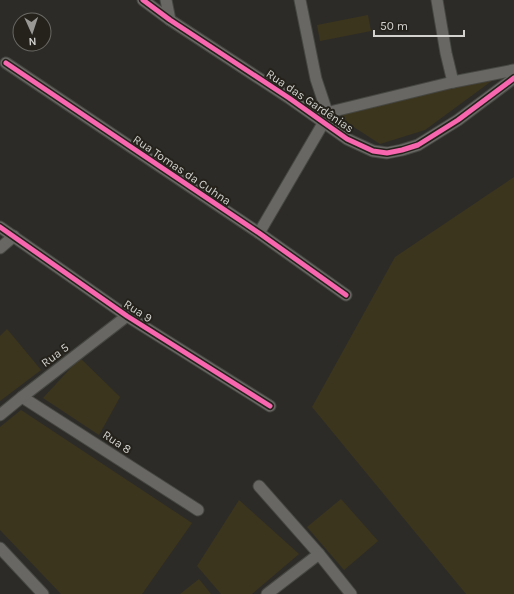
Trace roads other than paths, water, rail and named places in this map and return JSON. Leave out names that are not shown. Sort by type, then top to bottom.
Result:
[{"type":"street","name":"Rua das Gardênias","points":[[143,0],[170,20],[288,98],[325,119],[347,139],[374,152],[388,153],[418,144],[458,120],[514,78]]},
{"type":"street","points":[[166,0],[170,20]]},
{"type":"street","points":[[259,233],[325,119],[300,0]]},
{"type":"street","points":[[437,0],[446,53],[453,82]]},
{"type":"street","name":"Rua Tomas da Cuhna","points":[[6,63],[259,233],[346,295]]},
{"type":"street","name":"Rua das Gardênias","points":[[325,119],[334,111],[344,108],[453,82],[514,70]]},
{"type":"street","name":"Rua 9","points":[[0,227],[127,316],[270,406]]},
{"type":"street","points":[[0,248],[14,236]]},
{"type":"street","name":"Rua 5","points":[[0,415],[127,316]]},
{"type":"street","name":"Rua 8","points":[[22,397],[198,510]]},
{"type":"street","points":[[259,486],[319,554],[351,594]]},
{"type":"street","points":[[0,548],[43,594]]},
{"type":"street","points":[[267,594],[319,554]]}]
